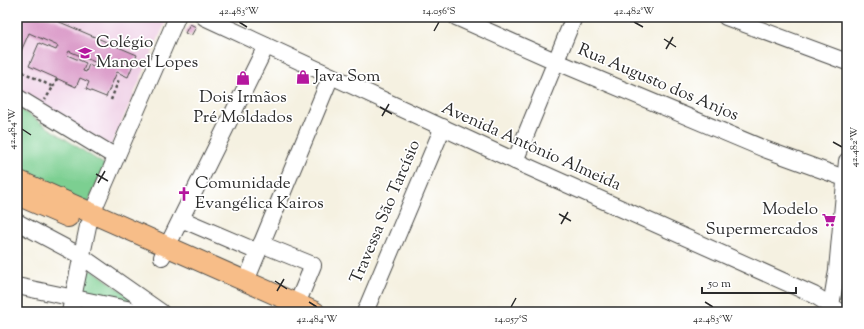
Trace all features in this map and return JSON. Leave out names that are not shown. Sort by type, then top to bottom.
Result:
[{"type":"main road","points":[[17,180],[90,219],[298,309]]},
{"type":"main road","points":[[17,195],[90,219]]},
{"type":"main road","points":[[165,252],[246,281],[298,309]]},
{"type":"street","points":[[71,305],[90,219],[177,17]]},
{"type":"street","name":"Avenida Antônio Almeida","points":[[204,17],[516,161],[807,292],[834,310]]},
{"type":"street","name":"Rua Augusto dos Anjos","points":[[456,17],[555,61],[768,150],[846,179]]},
{"type":"street","points":[[516,161],[574,17]]},
{"type":"street","points":[[726,17],[847,62]]},
{"type":"street","points":[[165,252],[266,46]]},
{"type":"street","points":[[246,281],[330,76]]},
{"type":"street","points":[[17,97],[116,157]]},
{"type":"street","name":"Travessa São Tarcísio","points":[[365,312],[443,127]]},
{"type":"street","points":[[834,310],[842,270],[847,161]]},
{"type":"street","points":[[181,219],[259,248],[313,265],[298,309]]},
{"type":"street","points":[[17,222],[81,256],[161,312]]},
{"type":"street","points":[[17,286],[71,305],[141,312]]},
{"type":"path","points":[[17,69],[53,87]]},
{"type":"path","points":[[111,100],[119,79]]},
{"type":"path","points":[[42,104],[57,80]]},
{"type":"shaded area","name":"Colégio Manoel Lopes","points":[[17,17],[168,17],[111,146],[17,90]]},
{"type":"green space","points":[[17,107],[105,165],[88,203],[17,173]]},
{"type":"green space","points":[[87,270],[94,271],[143,306],[80,294]]},
{"type":"green space","points":[[847,279],[847,305],[845,311],[838,299],[840,285]]},
{"type":"building","points":[[17,17],[48,17],[137,55],[128,77],[117,72],[106,97],[86,89],[89,82],[80,78],[76,87],[29,66],[39,43],[56,50],[58,46],[29,33],[17,60]],"holes":[[[69,51],[97,63],[95,67],[89,64],[86,72],[83,71],[86,63],[67,55]]]},
{"type":"building","points":[[190,24],[196,27],[191,36],[185,33]]},
{"type":"building","points":[[488,307],[499,312],[486,312]]},
{"type":"place","name":"Colégio Manoel Lopes","points":[[85,53]]},
{"type":"place","name":"Java Som","points":[[303,77]]},
{"type":"place","name":"Dois Irmãos Pré Moldados","points":[[243,78]]},
{"type":"place","name":"Comunidade Evangélica Kairos","points":[[184,194]]},
{"type":"place","name":"Modelo Supermercados","points":[[829,220]]}]
